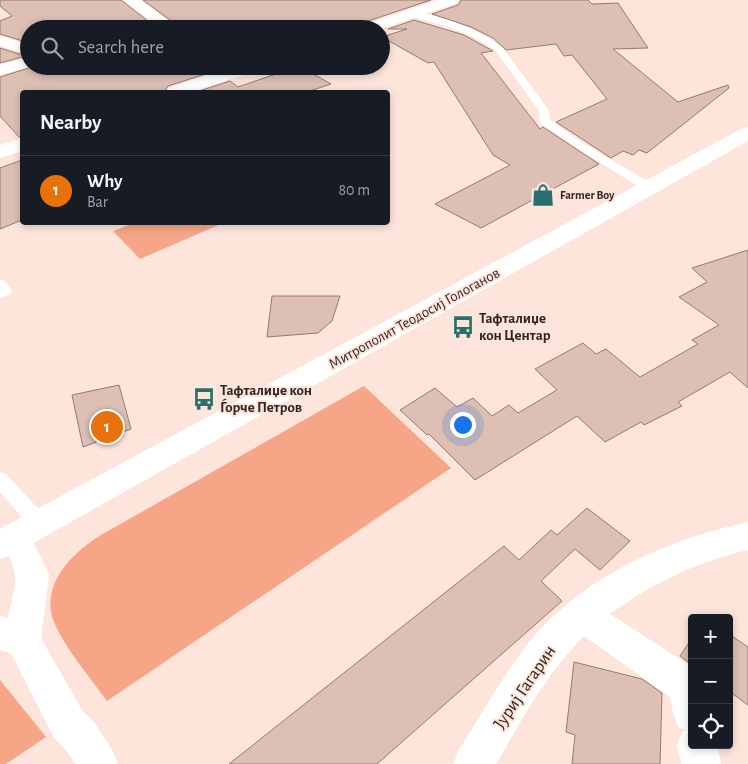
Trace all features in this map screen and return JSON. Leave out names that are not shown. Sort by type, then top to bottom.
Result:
[{"type":"street","points":[[130,0],[159,20]]},
{"type":"street","points":[[390,21],[452,0]]},
{"type":"street","points":[[0,41],[20,47]]},
{"type":"street","points":[[0,70],[20,64]]},
{"type":"street","points":[[181,90],[217,75]]},
{"type":"street","name":"Митрополит Теодосиј Гологанов","points":[[18,535],[748,133]]},
{"type":"street","points":[[0,152],[20,145]]},
{"type":"street","points":[[18,535],[32,575],[11,636],[68,724],[80,736],[98,764]]},
{"type":"street","name":"Јуриј Гагарин","points":[[473,764],[528,676],[554,642],[582,615],[631,580],[655,566],[690,551],[748,536]]},
{"type":"street","points":[[582,615],[687,686],[690,704]]},
{"type":"street","points":[[699,749],[701,764]]},
{"type":"lane","points":[[411,14],[437,18],[490,41],[499,49],[544,111],[544,121],[582,147],[650,188]]},
{"type":"lane","points":[[0,284],[5,291],[0,293]]},
{"type":"lane","points":[[0,479],[18,535]]},
{"type":"shaded area","points":[[129,225],[218,225],[140,259],[113,231]]},
{"type":"shaded area","points":[[364,386],[451,468],[107,701],[59,633],[51,612],[53,588],[64,567],[72,557],[101,535]]},
{"type":"shaded area","points":[[0,680],[46,737],[6,764],[0,764]]},
{"type":"building","points":[[0,0],[121,0],[147,20],[20,20],[20,40],[0,34],[0,21],[12,16],[0,6]]},
{"type":"building","points":[[143,0],[431,0],[371,20],[170,20]]},
{"type":"building","points":[[461,0],[588,0],[592,4],[618,3],[648,48],[613,49],[678,102],[728,85],[729,88],[647,153],[639,150],[633,155],[623,151],[611,158],[556,122],[607,99],[572,55],[564,56],[556,44],[506,50],[493,38],[471,27],[432,14],[458,5]]},
{"type":"building","points":[[414,20],[464,35],[493,51],[481,53],[540,129],[543,127],[599,164],[481,228],[435,204],[510,165],[493,155],[434,62],[428,63],[390,42],[390,34],[407,29],[390,28]]},
{"type":"building","points":[[0,48],[20,54],[20,58],[0,63]]},
{"type":"building","points":[[20,71],[20,75],[202,75],[168,86],[165,90],[20,90],[19,137],[0,116],[0,77]]},
{"type":"building","points":[[273,75],[315,75],[331,84],[313,90],[202,90],[230,81],[238,87]]},
{"type":"building","points":[[20,161],[20,221],[0,229],[0,168]]},
{"type":"building","points":[[748,250],[748,388],[730,372],[678,402],[682,406],[644,425],[641,422],[605,442],[577,416],[475,480],[429,434],[427,435],[400,410],[435,388],[457,407],[473,398],[492,416],[509,405],[518,413],[557,390],[535,369],[583,343],[596,354],[606,349],[640,377],[698,344],[692,340],[719,325],[679,297],[707,282],[692,268]]},
{"type":"building","points":[[272,296],[340,296],[332,321],[318,333],[267,337]]},
{"type":"building","points":[[119,385],[131,429],[83,447],[72,395]]},
{"type":"building","points":[[587,508],[630,541],[600,570],[575,549],[541,581],[562,601],[377,764],[229,764],[504,546],[519,560],[551,530],[557,535]]},
{"type":"building","points":[[733,637],[748,647],[748,705],[733,694]]},
{"type":"building","points":[[688,644],[688,662],[680,656]]},
{"type":"building","points":[[574,662],[642,679],[662,693],[660,764],[572,764],[575,735],[566,732]]},
{"type":"place","name":"Farmer Boy","points":[[543,195]]},
{"type":"place","name":"Тафталиџе кон Центар","points":[[463,327]]},
{"type":"place","name":"Тафталиџе кон Ѓорче Петров","points":[[204,399]]},
{"type":"place","name":"Why","points":[[107,427]]}]
